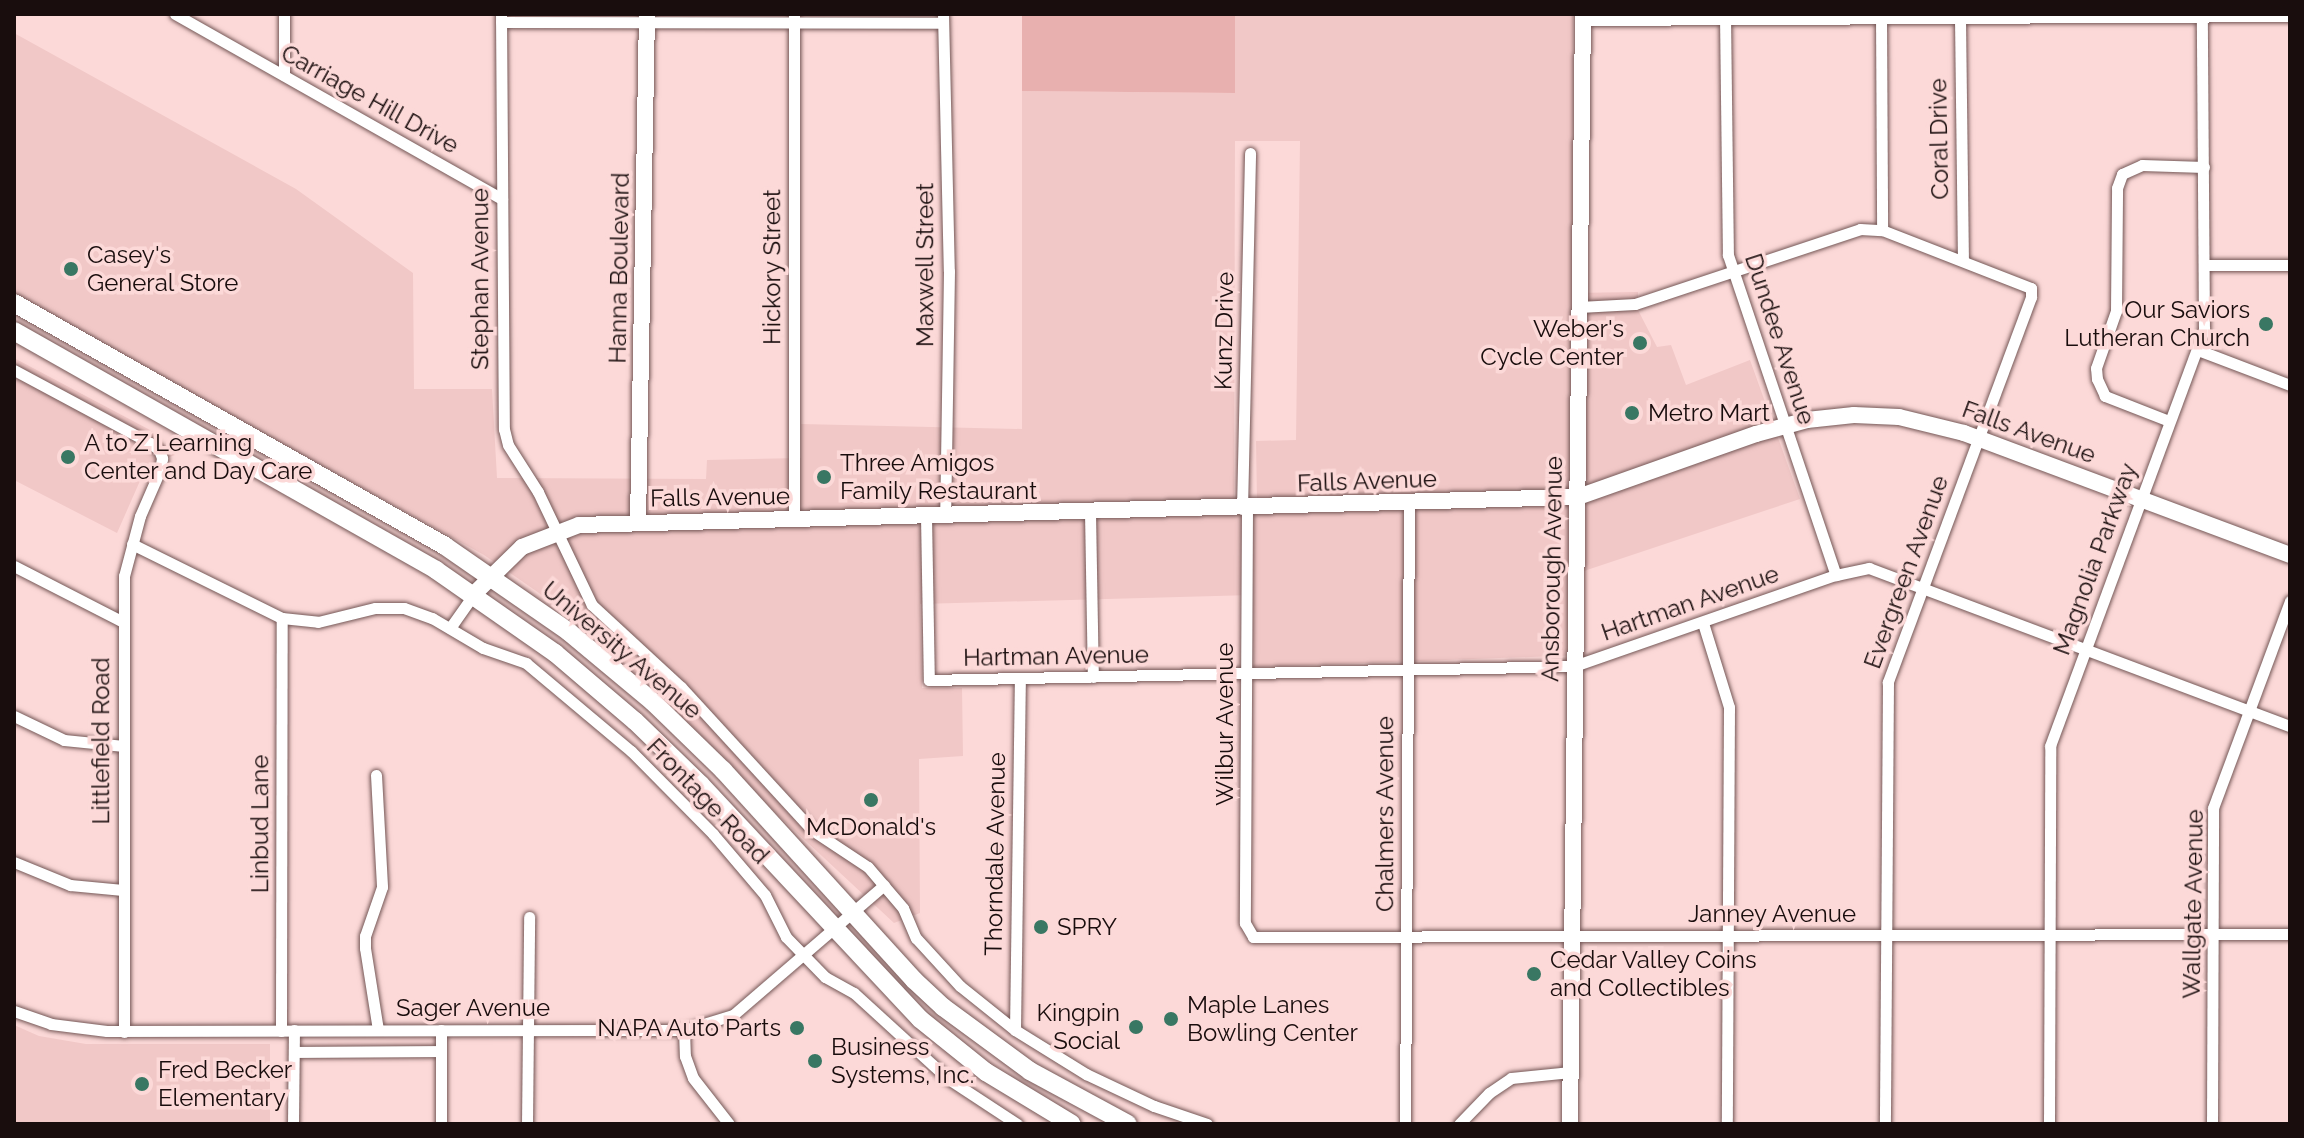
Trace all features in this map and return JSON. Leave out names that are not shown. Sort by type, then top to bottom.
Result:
[{"type":"main road","name":"University Avenue","points":[[14,303],[432,538],[491,575],[569,632],[653,702],[723,770],[914,980],[1001,1051],[1061,1090],[1128,1124]]},
{"type":"main road","name":"University Avenue","points":[[14,331],[474,594],[555,653],[635,721],[837,928],[900,1000],[949,1043],[1020,1095],[1072,1124]]},
{"type":"street","name":"Carriage Hill Drive","points":[[175,14],[502,199]]},
{"type":"street","points":[[284,14],[284,75]]},
{"type":"street","name":"Magnolia Parkway","points":[[2049,1124],[2050,746],[2204,330],[2202,15]]},
{"type":"street","points":[[1881,16],[1882,230]]},
{"type":"street","points":[[1583,17],[2290,16]]},
{"type":"street","name":"Ansborough Avenue","points":[[1570,1124],[1583,17]]},
{"type":"street","name":"Dundee Avenue","points":[[1725,17],[1728,255],[1836,575]]},
{"type":"street","points":[[501,18],[943,19]]},
{"type":"street","name":"Stephan Avenue","points":[[501,18],[504,429],[516,461],[558,531]]},
{"type":"street","name":"Hanna Boulevard","points":[[638,523],[647,18]]},
{"type":"street","name":"Hickory Street","points":[[794,18],[794,519]]},
{"type":"street","name":"Coral Drive","points":[[1960,18],[1963,260]]},
{"type":"street","name":"Maxwell Street","points":[[943,19],[949,271],[945,515]]},
{"type":"street","name":"Kunz Drive","points":[[1245,509],[1250,153]]},
{"type":"street","points":[[2169,421],[2105,396],[2097,379],[2096,368],[2116,311],[2117,188],[2122,174],[2142,165],[2204,167]]},
{"type":"street","points":[[1579,307],[1635,304],[1860,229],[1882,230],[1963,260]]},
{"type":"street","name":"Evergreen Avenue","points":[[1885,1124],[1888,682],[2031,288],[1963,260]]},
{"type":"street","points":[[2204,265],[2290,265]]},
{"type":"street","points":[[2198,350],[2290,385]]},
{"type":"street","name":"Littlefield Road","points":[[14,370],[150,443],[159,450],[162,458],[124,576],[124,1032]]},
{"type":"street","name":"Falls Avenue","points":[[450,628],[474,594],[522,547],[579,525],[1245,509],[1578,497],[1785,425],[1830,417],[1877,415],[1922,421],[1979,438],[2290,555]]},
{"type":"street","name":"Chalmers Avenue","points":[[1405,1124],[1409,504]]},
{"type":"street","name":"Wilbur Avenue","points":[[1245,509],[1248,674],[1245,923],[1253,937]]},
{"type":"street","points":[[1090,512],[1093,677]]},
{"type":"street","name":"Hartman Avenue","points":[[926,516],[929,680],[1574,666],[1836,575],[1869,568],[2290,726]]},
{"type":"street","points":[[558,531],[584,592],[600,615],[681,687],[812,830],[856,857],[884,885],[903,908],[916,938],[960,986],[1015,1030],[1098,1080],[1154,1106],[1207,1124]]},
{"type":"street","points":[[132,544],[282,618]]},
{"type":"street","points":[[14,566],[123,622]]},
{"type":"street","name":"Wallgate Avenue","points":[[2212,1124],[2213,808],[2290,601]]},
{"type":"street","name":"Frontage Road","points":[[282,618],[318,622],[388,607],[419,611],[483,648],[526,663],[631,751],[753,880],[786,937],[825,977],[854,993],[947,1078],[1017,1124]]},
{"type":"street","name":"Linbud Lane","points":[[282,618],[287,1030],[294,1052],[293,1124]]},
{"type":"street","points":[[1703,623],[1729,707],[1727,1124]]},
{"type":"street","name":"Thorndale Avenue","points":[[1015,1030],[1020,678]]},
{"type":"street","points":[[14,716],[64,740],[124,746]]},
{"type":"street","points":[[376,775],[382,887],[365,936],[365,948],[378,1030]]},
{"type":"street","points":[[14,862],[70,885],[123,890]]},
{"type":"street","name":"Sager Avenue","points":[[14,1011],[69,1028],[124,1032],[684,1030],[733,1015],[884,885]]},
{"type":"street","points":[[527,1124],[529,917]]},
{"type":"street","name":"Janney Avenue","points":[[1253,937],[2290,934]]},
{"type":"street","points":[[441,1030],[441,1124]]},
{"type":"street","points":[[684,1030],[685,1056],[693,1078],[729,1124]]},
{"type":"street","points":[[294,1052],[441,1051]]},
{"type":"street","points":[[1459,1124],[1489,1093],[1511,1078],[1571,1072]]},
{"type":"shaded area","points":[[1022,14],[1235,14],[1235,93],[1022,91]]},
{"type":"shaded area","points":[[1235,14],[1573,14],[1572,293],[1638,292],[1638,310],[1657,347],[1671,345],[1686,385],[1750,360],[1800,499],[1584,571],[1584,655],[1254,667],[1252,595],[920,604],[922,688],[962,688],[963,756],[919,759],[920,913],[894,923],[539,593],[484,555],[14,295],[14,33],[296,189],[413,273],[414,389],[492,389],[497,478],[706,479],[707,460],[801,458],[801,424],[1022,429],[1022,91],[1235,93]],"holes":[[[1235,141],[1300,141],[1296,440],[1256,441],[1257,499],[1234,501]]]},
{"type":"shaded area","points":[[14,358],[150,430],[175,455],[147,465],[117,533],[14,480]]},
{"type":"shaded area","name":"Fred Becker Elementary","points":[[14,1025],[39,1036],[86,1044],[270,1044],[270,1124],[14,1124]]},
{"type":"place","name":"Casey's General Store","points":[[71,269]]},
{"type":"place","name":"Our Saviors Lutheran Church","points":[[2266,324]]},
{"type":"place","name":"Weber's Cycle Center","points":[[1640,343]]},
{"type":"place","name":"Metro Mart","points":[[1632,413]]},
{"type":"place","name":"A to Z Learning Center and Day Care","points":[[68,457]]},
{"type":"place","name":"Three Amigos Family Restaurant","points":[[824,477]]},
{"type":"place","name":"McDonald's","points":[[871,800]]},
{"type":"place","name":"SPRY","points":[[1041,927]]},
{"type":"place","name":"Cedar Valley Coins and Collectibles","points":[[1534,974]]},
{"type":"place","name":"Maple Lanes Bowling Center","points":[[1171,1019]]},
{"type":"place","name":"Kingpin Social","points":[[1136,1027]]},
{"type":"place","name":"NAPA Auto Parts","points":[[797,1028]]},
{"type":"place","name":"Business Systems, Inc.","points":[[815,1061]]},
{"type":"place","name":"Fred Becker Elementary","points":[[142,1084]]}]
